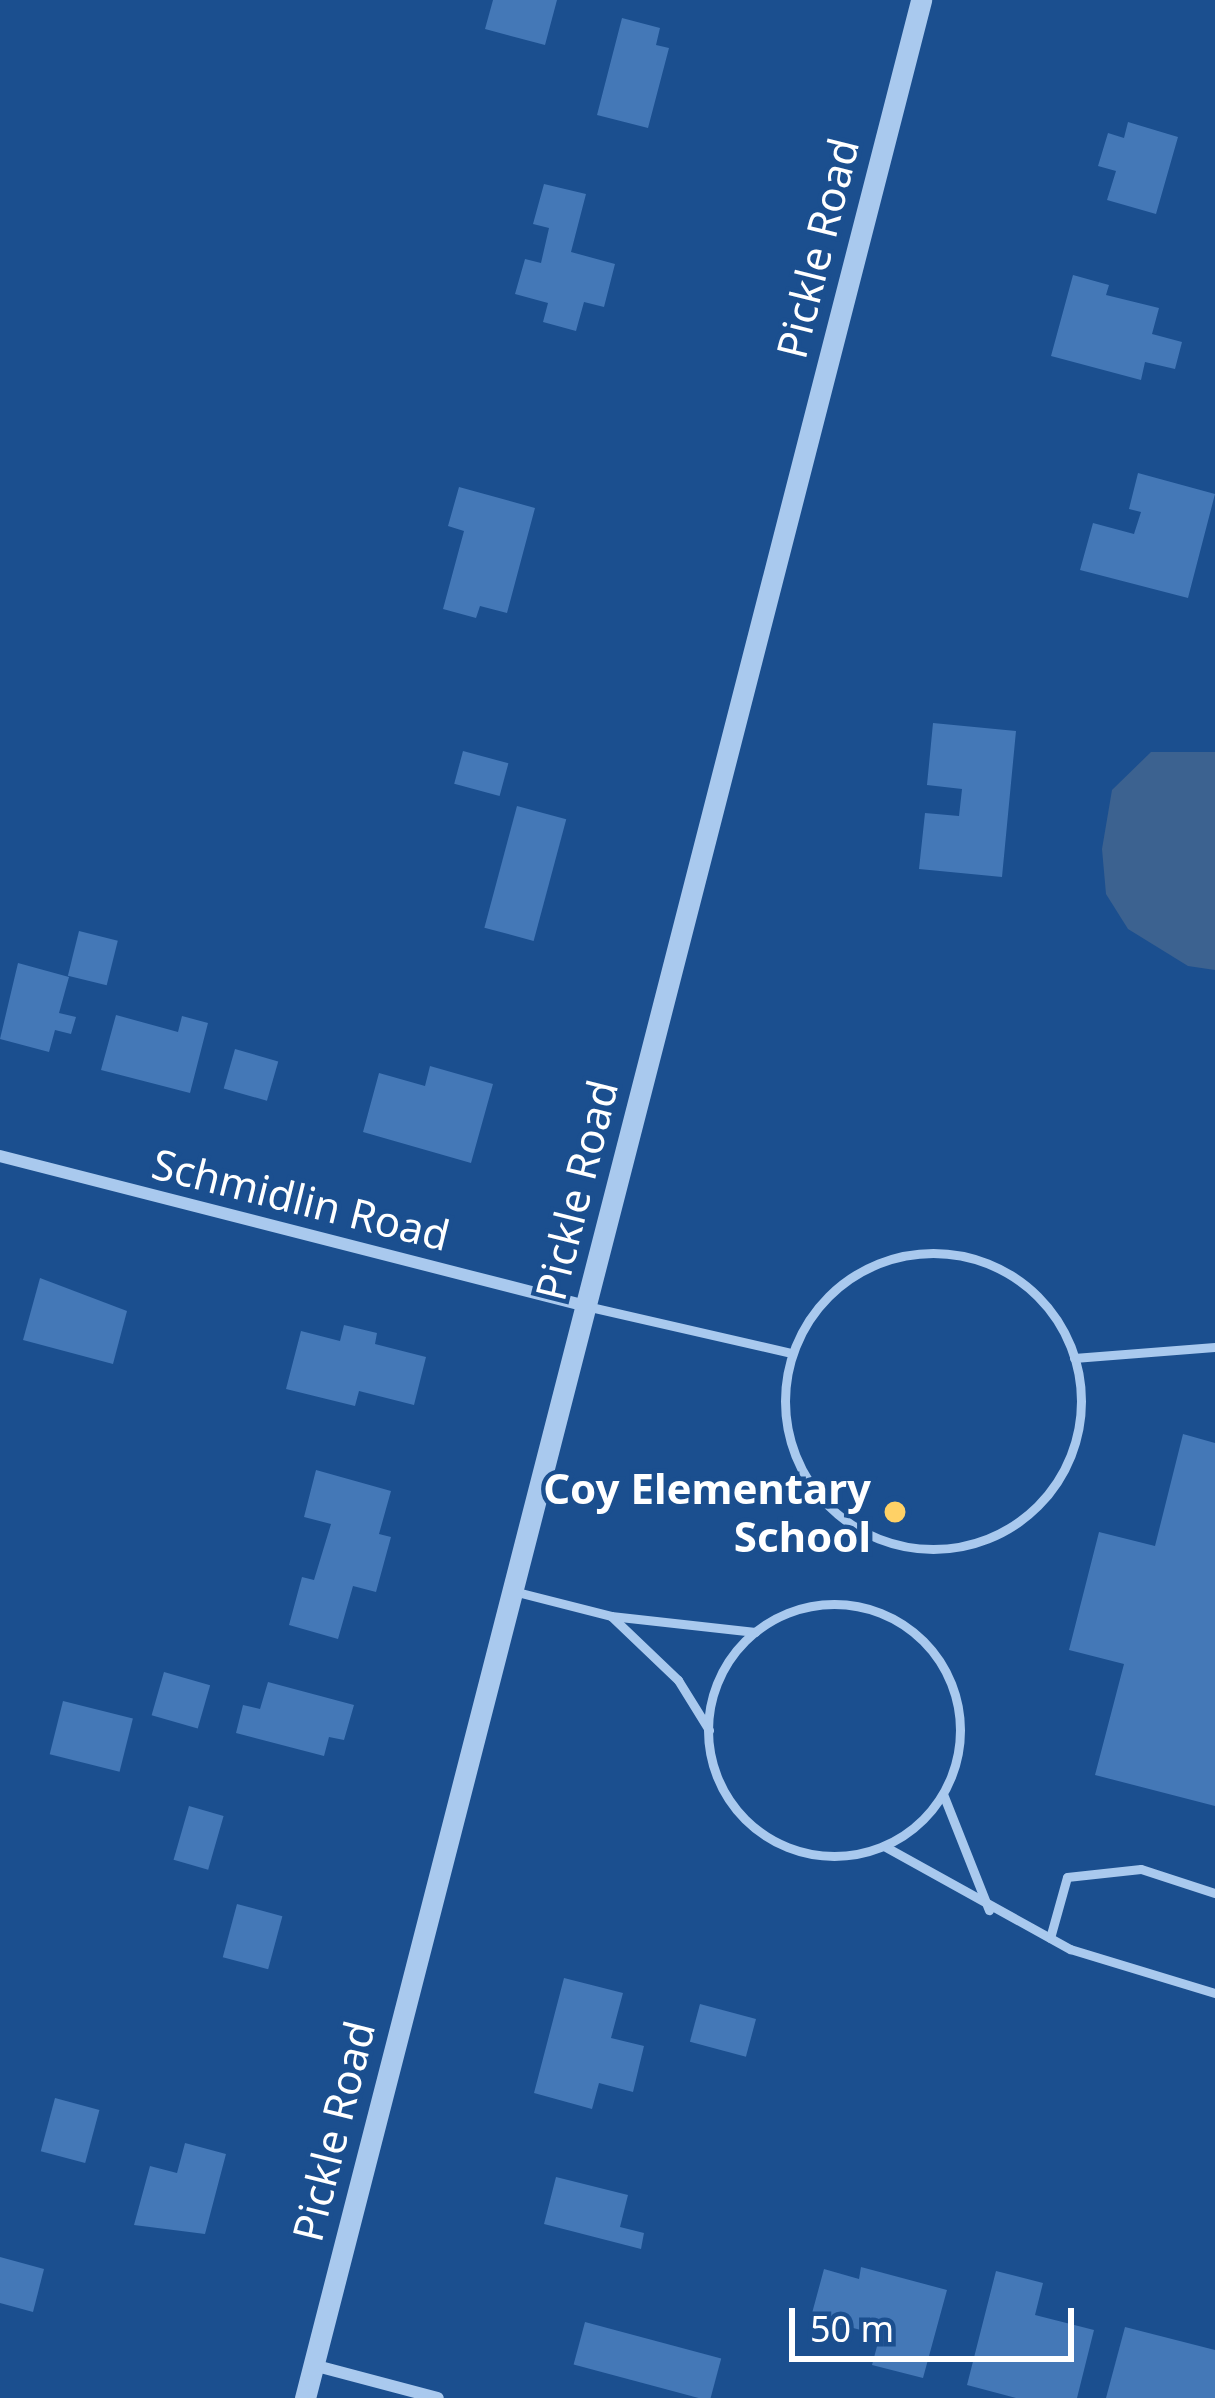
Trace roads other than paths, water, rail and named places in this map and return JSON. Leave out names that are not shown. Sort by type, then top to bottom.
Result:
[{"type":"street","name":"Pickle Road","points":[[305,2398],[921,0]]},
{"type":"street","name":"Schmidlin Road","points":[[0,1156],[586,1306]]},
{"type":"street","points":[[313,2366],[438,2398]]},
{"type":"lane","points":[[945,1251],[992,1263],[1033,1290],[1064,1328],[1074,1358],[1080,1423],[1065,1469],[1036,1509],[995,1536],[949,1550],[900,1547],[854,1528],[817,1495],[792,1452],[784,1402],[791,1353],[814,1309],[851,1275],[897,1255],[945,1251]]},
{"type":"lane","points":[[586,1306],[791,1353]]},
{"type":"lane","points":[[1074,1358],[1215,1347]]},
{"type":"lane","points":[[513,1591],[611,1616],[756,1632]]},
{"type":"lane","points":[[847,1604],[888,1615],[924,1640],[948,1675],[960,1717],[958,1757],[943,1795],[917,1826],[884,1846],[844,1856],[803,1853],[767,1837],[736,1810],[716,1776],[709,1730],[713,1693],[732,1654],[756,1632],[803,1606],[847,1604]]},
{"type":"lane","points":[[611,1616],[678,1681],[709,1730]]},
{"type":"lane","points":[[943,1795],[989,1910]]},
{"type":"lane","points":[[884,1846],[989,1910],[1050,1938],[1215,1993]]},
{"type":"lane","points":[[1050,1938],[1067,1877],[1141,1869],[1215,1893]]},
{"type":"water","points":[[1151,752],[1215,752],[1215,970],[1188,966],[1128,929],[1106,894],[1102,849],[1112,790]]},
{"type":"place","name":"Coy Elementary School","points":[[895,1512]]}]
